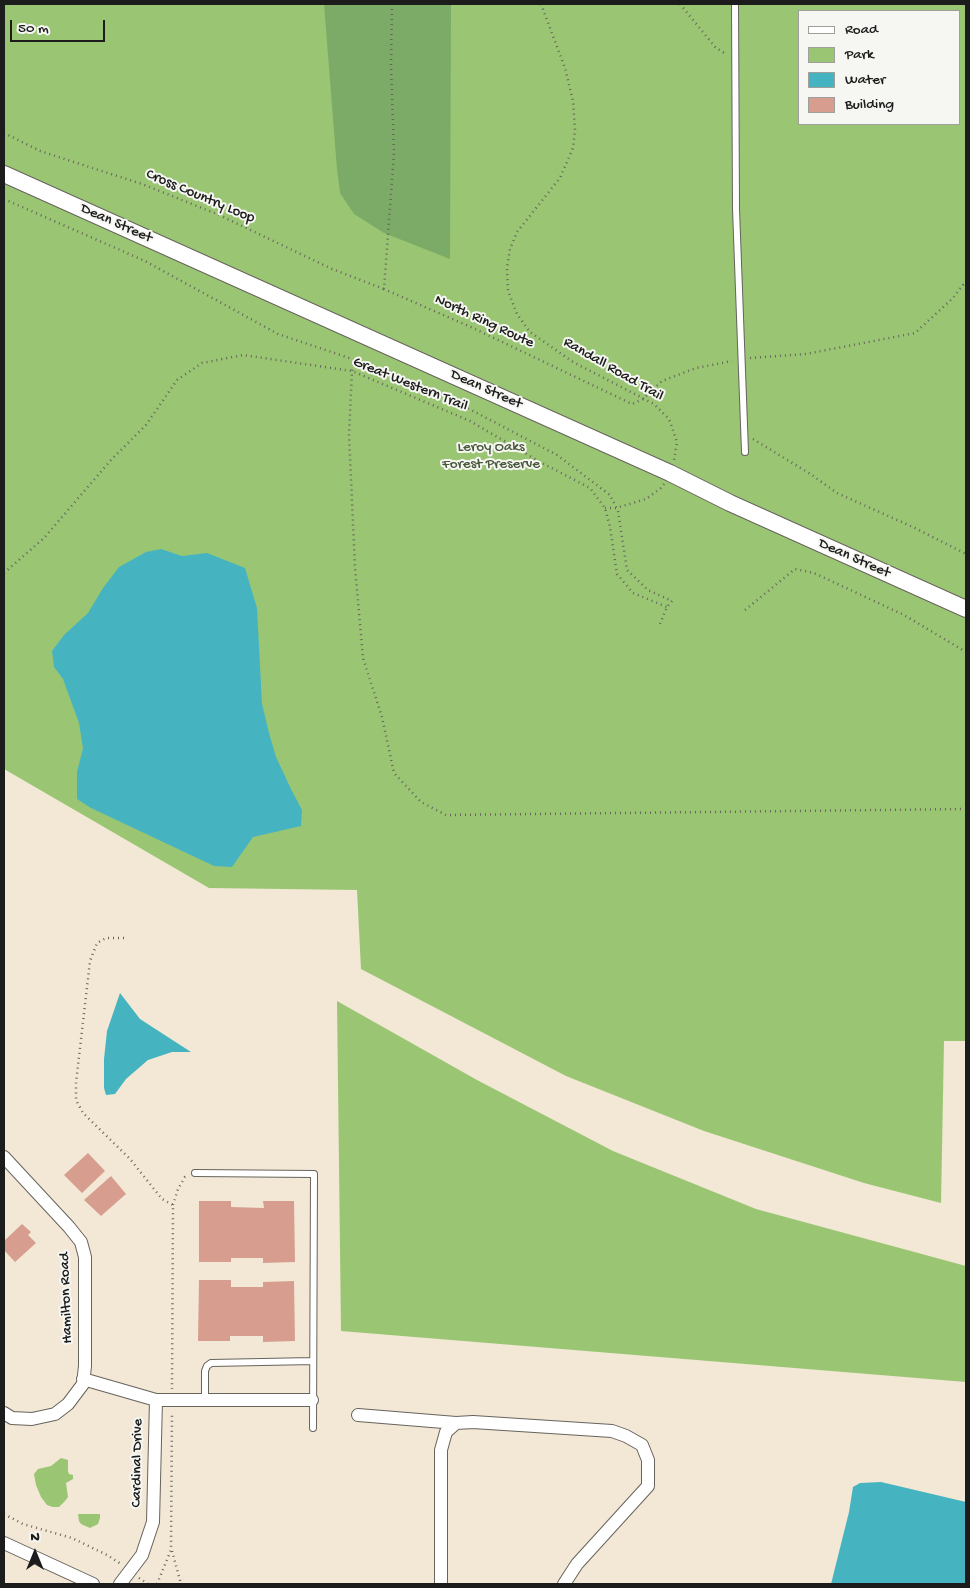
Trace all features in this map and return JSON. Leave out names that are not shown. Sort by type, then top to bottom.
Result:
[{"type":"street","name":"Dean Street","points":[[4,174],[661,469],[734,506],[966,609]]},
{"type":"street","name":"Hamilton Road","points":[[4,1157],[69,1226],[81,1242],[86,1257],[86,1366],[83,1379]]},
{"type":"street","points":[[4,1413],[12,1418],[32,1419],[55,1414],[68,1404],[83,1384],[83,1379],[156,1400]]},
{"type":"street","name":"Cardinal Drive","points":[[120,1584],[142,1555],[153,1522],[156,1400],[312,1400]]},
{"type":"street","points":[[358,1415],[456,1423],[505,1424],[612,1431],[642,1445],[648,1460],[648,1486],[577,1564],[564,1584]]},
{"type":"street","points":[[441,1584],[440,1450],[446,1432],[456,1423]]},
{"type":"street","points":[[4,1543],[93,1584]]},
{"type":"lane","points":[[735,4],[736,209],[746,452]]},
{"type":"lane","points":[[195,1173],[314,1174],[313,1428]]},
{"type":"lane","points":[[204,1400],[205,1371],[211,1363],[313,1361]]},
{"type":"path","points":[[384,289],[394,154],[391,65],[392,4]]},
{"type":"path","name":"Randall Road Trail","points":[[541,4],[565,68],[573,100],[575,130],[572,148],[560,178],[517,232],[510,249],[507,268],[508,291],[517,314],[530,332],[573,362],[654,404],[669,419],[677,442],[674,464]]},
{"type":"path","points":[[680,4],[716,48],[734,58]]},
{"type":"path","name":"Cross Country Loop","points":[[4,133],[40,151],[142,184],[208,211],[332,269],[384,289]]},
{"type":"path","points":[[4,199],[145,262],[278,334],[355,360],[433,390],[557,455],[610,495],[622,530],[627,570],[648,590],[672,601],[667,607],[660,624]]},
{"type":"path","points":[[643,399],[662,381],[696,368],[742,358],[806,354],[915,333],[953,298],[966,280]]},
{"type":"path","name":"North Ring Route","points":[[384,289],[473,328],[632,404],[643,399]]},
{"type":"path","name":"Great Western Trail","points":[[4,573],[44,538],[111,460],[146,425],[178,380],[202,363],[242,355],[352,371],[470,421],[542,463],[590,488],[605,508]]},
{"type":"path","points":[[355,360],[352,371],[349,435],[355,568],[363,658],[382,717],[394,773],[420,802],[446,815],[966,809]]},
{"type":"path","points":[[745,434],[812,475],[836,493],[915,528],[966,554]]},
{"type":"path","points":[[667,479],[661,488],[646,499],[616,508],[605,508],[610,527],[617,574],[633,593],[667,607]]},
{"type":"path","points":[[745,610],[795,569],[814,573],[904,615],[966,652]]},
{"type":"path","points":[[124,938],[106,938],[97,943],[90,961],[76,1083],[76,1100],[83,1113],[130,1160],[162,1199],[173,1205]]},
{"type":"path","points":[[172,1387],[173,1205],[178,1190],[186,1177],[195,1173]]},
{"type":"path","points":[[172,1406],[172,1550],[181,1584]]},
{"type":"path","points":[[4,1514],[23,1524],[72,1538],[107,1554],[122,1565]]},
{"type":"path","points":[[157,1584],[172,1550]]},
{"type":"path","points":[[137,1576],[148,1584]]},
{"type":"green space","name":"Leroy Oaks Forest Preserve","points":[[4,4],[966,4],[966,1041],[944,1041],[941,1203],[864,1183],[704,1131],[566,1076],[361,969],[357,890],[209,888],[4,769]]},
{"type":"green space","points":[[324,4],[451,4],[450,259],[384,233],[354,214],[340,193]]},
{"type":"green space","points":[[337,1001],[477,1080],[613,1151],[756,1209],[966,1266],[966,1382],[341,1331]]},
{"type":"green space","points":[[61,1458],[68,1460],[68,1471],[69,1474],[73,1475],[73,1479],[66,1483],[68,1497],[59,1507],[53,1507],[47,1505],[41,1497],[34,1474],[38,1469],[51,1466]]},
{"type":"green space","points":[[78,1514],[100,1514],[98,1524],[90,1528],[81,1524]]},
{"type":"water","points":[[161,549],[182,556],[207,553],[245,568],[257,608],[262,704],[276,757],[302,810],[301,826],[253,837],[232,867],[214,866],[91,808],[77,799],[77,772],[83,748],[79,723],[63,679],[54,667],[52,651],[64,635],[88,613],[103,588],[119,567],[146,552]]},
{"type":"water","points":[[120,993],[140,1019],[191,1052],[172,1052],[148,1060],[126,1079],[115,1094],[106,1095],[104,1088],[104,1059],[107,1031]]},
{"type":"water","points":[[881,1482],[966,1502],[966,1584],[831,1584],[849,1512],[853,1487],[860,1483]]},
{"type":"building","points":[[88,1153],[105,1171],[82,1193],[64,1175]]},
{"type":"building","points":[[111,1176],[126,1194],[101,1216],[84,1200]]},
{"type":"building","points":[[199,1201],[231,1201],[231,1207],[264,1208],[263,1201],[294,1201],[295,1262],[263,1263],[263,1258],[231,1258],[231,1262],[199,1262]]},
{"type":"building","points":[[22,1224],[31,1232],[28,1235],[36,1243],[15,1262],[4,1250],[4,1241]]},
{"type":"building","points":[[199,1280],[231,1280],[231,1287],[263,1287],[263,1282],[294,1281],[295,1341],[263,1342],[263,1336],[230,1336],[230,1341],[198,1341]]}]
